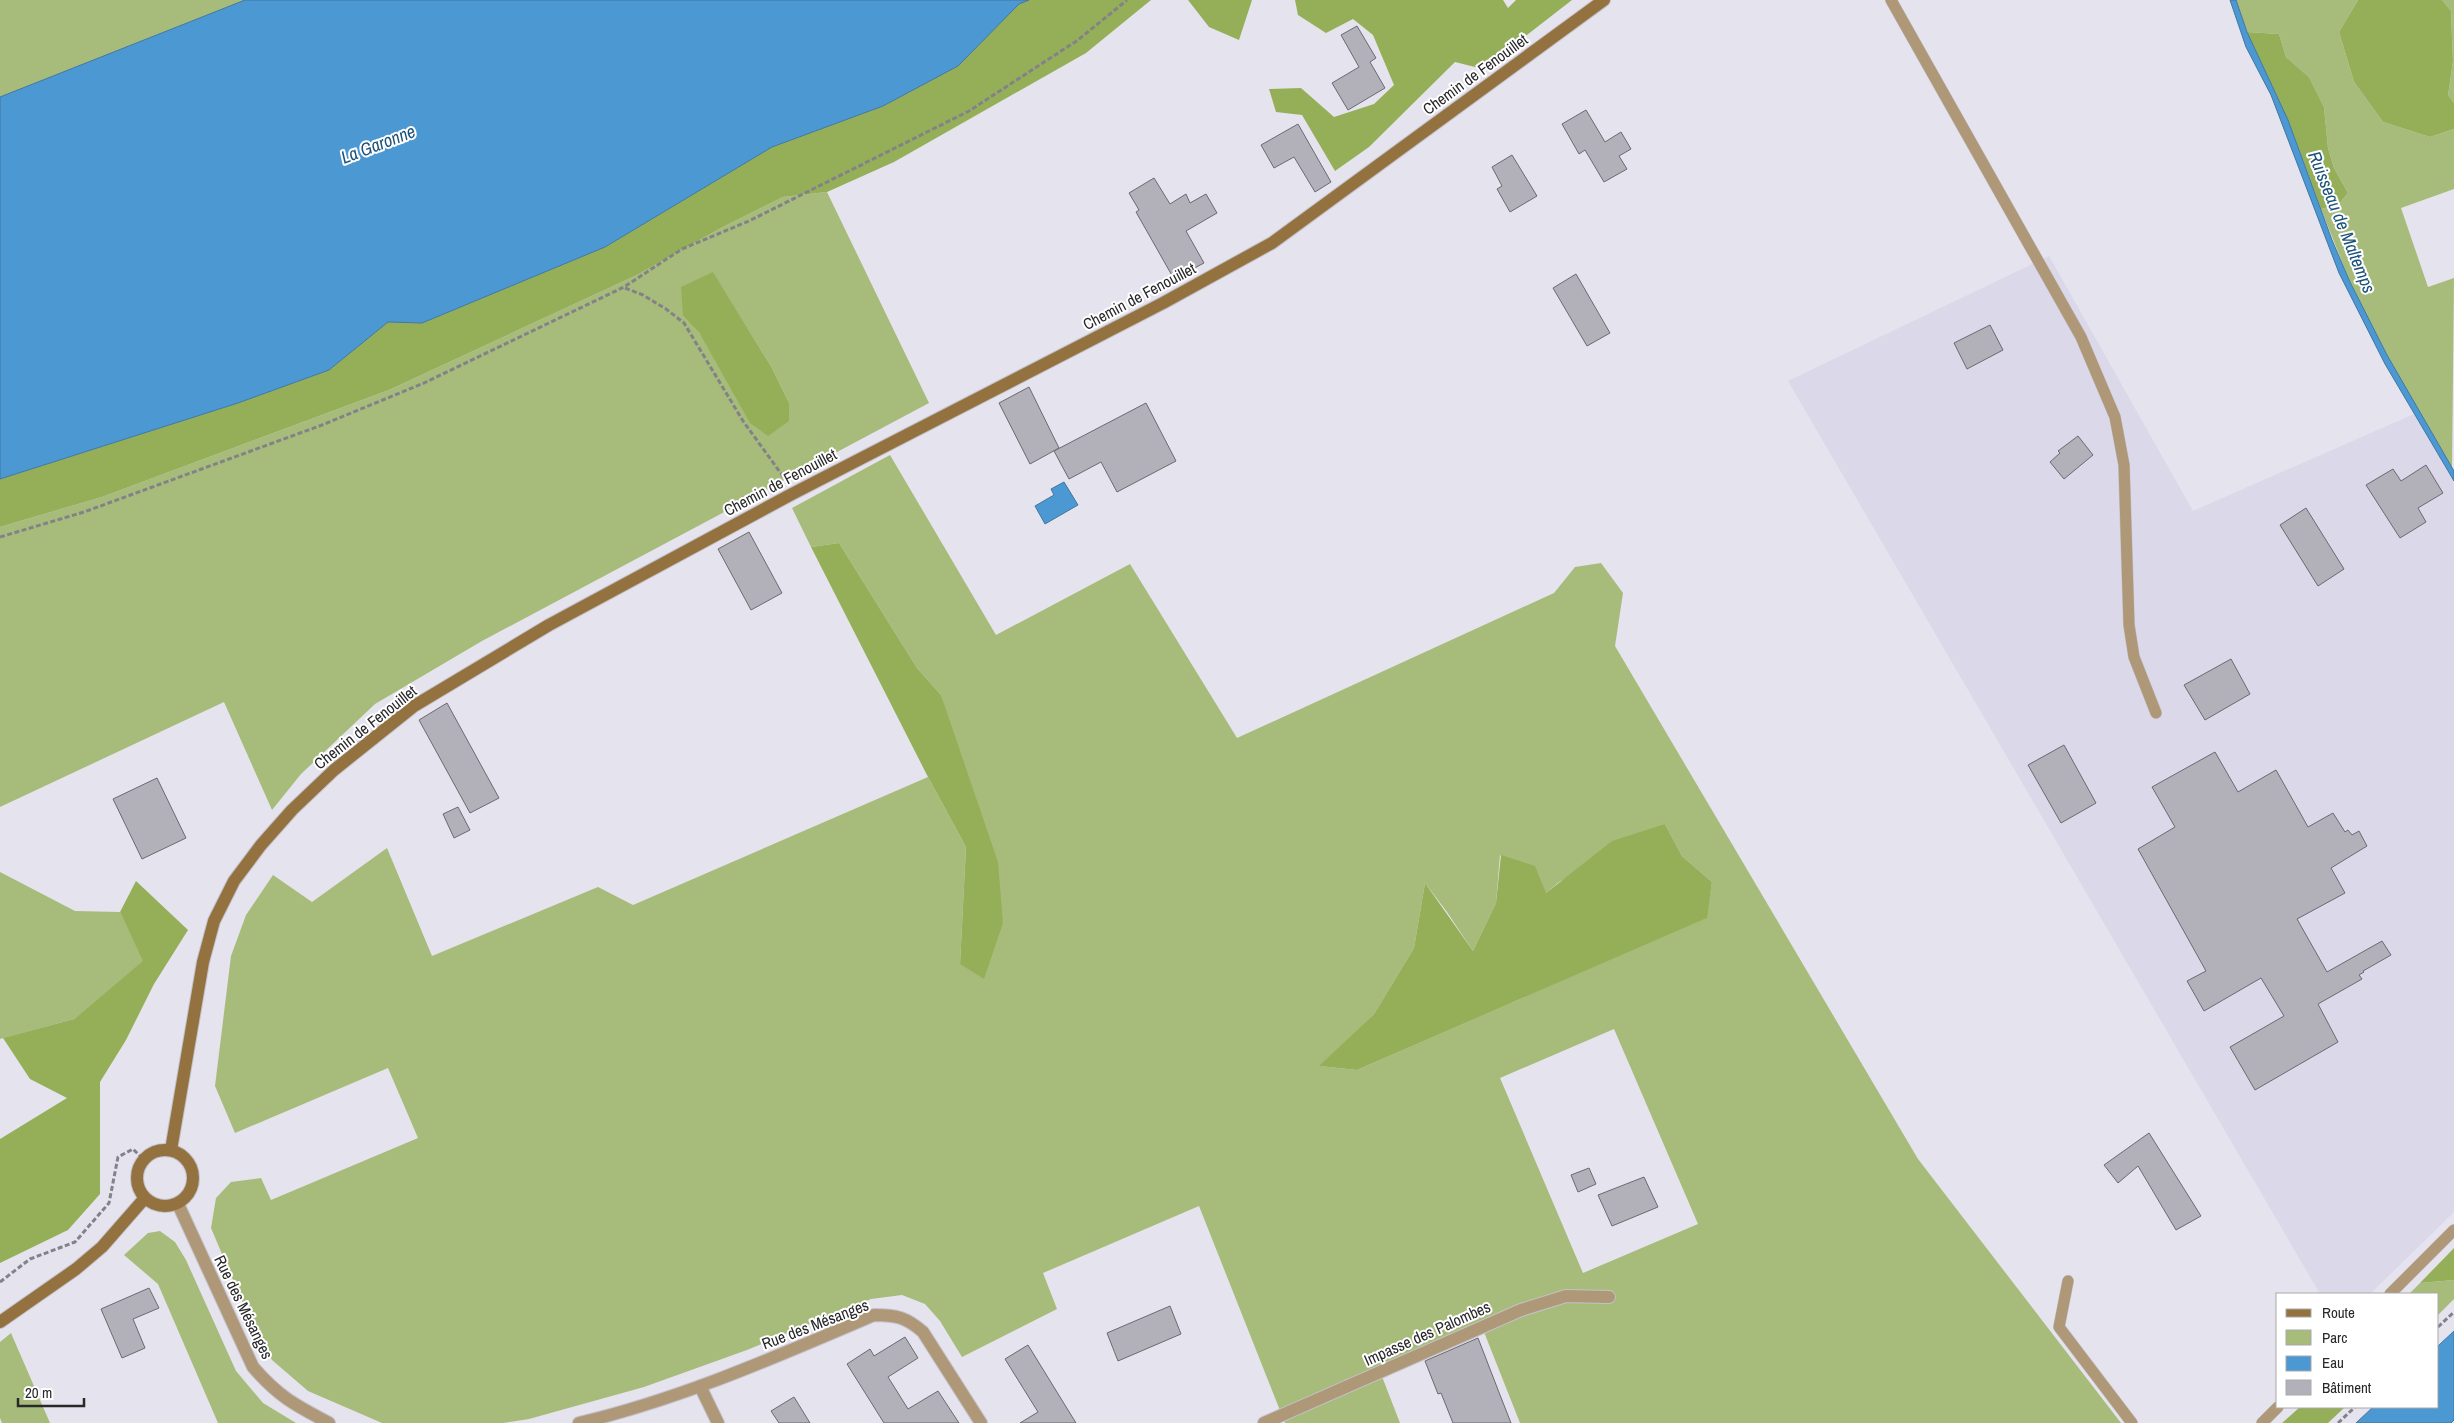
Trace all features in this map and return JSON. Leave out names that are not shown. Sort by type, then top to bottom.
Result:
[{"type":"street","name":"Chemin de Fenouillet","points":[[171,1150],[203,962],[214,921],[234,881],[292,810],[334,770],[414,706],[549,625],[792,494],[1154,307],[1272,243],[1604,0]]},
{"type":"street","points":[[171,1150],[184,1156],[192,1168],[193,1182],[188,1194],[178,1204],[160,1206],[144,1199],[138,1190],[136,1179],[138,1168],[143,1159],[156,1151],[171,1150]]},
{"type":"street","points":[[0,1322],[76,1269],[102,1247],[144,1199]]},
{"type":"street","name":"Rue des Mésanges","points":[[178,1204],[253,1367],[271,1388],[288,1401],[329,1423]]},
{"type":"street","name":"Impasse des Palombes","points":[[1264,1423],[1520,1310],[1566,1296],[1609,1297]]},
{"type":"street","name":"Rue des Mésanges","points":[[579,1423],[611,1415],[700,1386],[874,1315],[893,1315],[910,1320],[923,1332],[981,1423]]},
{"type":"street","points":[[700,1386],[718,1423]]},
{"type":"lane","points":[[1891,0],[2081,337],[2116,417],[2124,465],[2129,625],[2134,656],[2156,713]]},
{"type":"lane","points":[[2391,1293],[2454,1230]]},
{"type":"lane","points":[[2068,1281],[2059,1327],[2132,1423]]},
{"type":"lane","points":[[2262,1423],[2277,1408]]},
{"type":"path","points":[[0,537],[84,512],[322,425],[424,383],[624,287],[682,249],[749,221],[969,111],[1078,40],[1127,0]]},
{"type":"path","points":[[624,287],[643,295],[684,323],[743,421],[784,476],[792,494]]},
{"type":"path","points":[[0,1282],[30,1259],[75,1242],[109,1203],[118,1157],[133,1149],[143,1159]]},
{"type":"path","points":[[2439,1326],[2454,1312]]},
{"type":"path","points":[[2338,1423],[2354,1408]]},
{"type":"shaded area","points":[[2049,256],[2193,511],[2414,414],[2454,481],[2454,1212],[2371,1293],[2319,1293],[1788,381]]},
{"type":"green space","points":[[0,0],[245,0],[0,97]]},
{"type":"green space","points":[[1029,0],[1151,0],[1086,53],[894,162],[827,192],[783,197],[721,228],[637,275],[389,390],[102,497],[0,527],[0,479],[238,403],[329,370],[388,322],[422,323],[605,247],[772,147],[883,106],[958,66],[1019,3]]},
{"type":"green space","points":[[1188,0],[1252,0],[1239,40],[1209,27]]},
{"type":"green space","points":[[1295,0],[1503,0],[1508,8],[1516,0],[1572,0],[1483,69],[1455,62],[1369,147],[1335,171],[1302,115],[1276,112],[1269,89],[1301,88],[1334,117],[1374,104],[1394,85],[1373,35],[1353,19],[1326,33],[1298,15]]},
{"type":"green space","points":[[2236,0],[2358,0],[2339,32],[2354,82],[2383,122],[2430,137],[2454,129],[2454,189],[2401,208],[2428,287],[2454,278],[2452,468],[2387,355],[2350,282],[2321,209],[2338,205],[2348,193],[2334,168],[2328,148],[2324,107],[2309,77],[2286,57],[2279,34],[2247,32]]},
{"type":"green space","points":[[2358,0],[2442,0],[2451,11],[2453,62],[2448,95],[2454,103],[2454,129],[2430,137],[2383,122],[2354,82],[2339,32]]},
{"type":"green space","points":[[2442,0],[2454,0],[2454,103],[2448,95],[2453,62],[2451,11]]},
{"type":"green space","points":[[2247,32],[2279,34],[2286,57],[2309,77],[2324,107],[2328,148],[2334,168],[2348,193],[2338,205],[2321,209],[2288,120]]},
{"type":"green space","points":[[827,192],[929,403],[482,641],[375,704],[301,774],[272,810],[224,702],[0,807],[0,527],[102,497],[389,390],[637,275],[721,228],[783,197]],"holes":[[[713,273],[772,368],[789,403],[700,334],[683,316]]]},
{"type":"green space","points":[[713,272],[772,368],[789,403],[789,421],[768,436],[750,423],[700,334],[683,316],[681,287]]},
{"type":"green space","points":[[890,455],[996,635],[1130,564],[1237,738],[1554,593],[1575,567],[1601,563],[1623,593],[1615,646],[1918,1159],[2121,1423],[1520,1423],[1484,1332],[1381,1374],[1400,1423],[1285,1423],[1199,1206],[1043,1273],[1057,1309],[962,1357],[940,1321],[925,1304],[902,1295],[871,1299],[747,1350],[644,1387],[529,1419],[503,1423],[382,1423],[308,1391],[272,1360],[252,1325],[211,1228],[216,1198],[231,1182],[261,1178],[271,1200],[418,1138],[388,1068],[235,1133],[215,1086],[231,956],[246,915],[273,875],[312,902],[387,848],[432,956],[598,887],[633,905],[928,777],[966,847],[960,964],[1003,923],[941,695],[917,668],[839,543],[811,547],[792,508]],"holes":[[[1665,824],[1682,856],[1712,882],[1706,918],[1357,1070],[1320,1066],[1374,1014],[1414,948],[1425,883],[1473,951],[1496,903],[1500,855],[1545,894],[1559,882]],[[1614,1029],[1698,1224],[1583,1273],[1500,1078]]]},
{"type":"green space","points":[[839,543],[917,668],[941,695],[998,862],[1003,923],[984,979],[960,964],[966,847],[928,777],[811,547]]},
{"type":"green space","points":[[1665,824],[1682,856],[1712,882],[1707,918],[1357,1070],[1319,1066],[1374,1014],[1414,948],[1425,883],[1473,951],[1496,903],[1501,855],[1535,866],[1546,893],[1612,841]]},
{"type":"green space","points":[[0,872],[75,911],[120,912],[144,961],[74,1019],[0,1039]]},
{"type":"green space","points":[[136,881],[188,930],[154,984],[126,1040],[100,1082],[100,1194],[68,1230],[0,1263],[0,1139],[67,1098],[30,1079],[3,1038],[74,1019],[143,961],[120,912]]},
{"type":"green space","points":[[160,1231],[175,1242],[186,1260],[236,1371],[263,1403],[296,1423],[218,1423],[158,1284],[124,1255],[148,1233]]},
{"type":"green space","points":[[2454,1248],[2454,1280],[2420,1283]]},
{"type":"green space","points":[[2454,1280],[2454,1299],[2439,1314],[2439,1293],[2410,1293],[2420,1283]]},
{"type":"green space","points":[[11,1333],[50,1423],[2,1423],[0,1418],[0,1342]]},
{"type":"green space","points":[[2299,1408],[2344,1408],[2328,1423],[2282,1423]]},
{"type":"water","name":"La Garonne","points":[[245,0],[1029,0],[1019,4],[958,66],[883,106],[772,147],[605,247],[422,323],[388,322],[329,370],[238,403],[0,479],[0,97]]},
{"type":"water","points":[[2230,0],[2236,0],[2247,32],[2288,120],[2332,240],[2350,282],[2387,355],[2454,471],[2454,481],[2385,364],[2339,273],[2271,95],[2246,47]]},
{"type":"water","points":[[1064,482],[1078,505],[1045,524],[1035,506],[1054,495],[1051,489]]},
{"type":"water","points":[[2454,1331],[2454,1420],[2451,1423],[2356,1423],[2372,1408],[2439,1408],[2439,1345]]},
{"type":"building","points":[[1357,26],[1376,58],[1370,62],[1385,88],[1348,110],[1332,83],[1359,67],[1341,35]]},
{"type":"building","points":[[1586,110],[1605,142],[1621,132],[1631,149],[1619,156],[1627,169],[1604,182],[1585,150],[1579,154],[1562,124]]},
{"type":"building","points":[[1298,124],[1331,182],[1315,192],[1294,157],[1274,168],[1261,145]]},
{"type":"building","points":[[1512,155],[1537,196],[1510,212],[1497,189],[1502,186],[1492,167]]},
{"type":"building","points":[[1154,178],[1170,204],[1186,194],[1190,203],[1206,194],[1217,213],[1186,231],[1204,263],[1174,279],[1136,212],[1139,210],[1129,193]]},
{"type":"building","points":[[1576,274],[1610,333],[1587,346],[1553,288]]},
{"type":"building","points":[[1990,325],[2003,350],[1967,369],[1954,343]]},
{"type":"building","points":[[1029,387],[1059,448],[1030,464],[999,403]]},
{"type":"building","points":[[1146,403],[1176,461],[1117,492],[1101,462],[1069,479],[1054,451]]},
{"type":"building","points":[[2078,436],[2093,455],[2064,479],[2050,462],[2060,453],[2058,451]]},
{"type":"building","points":[[2426,465],[2443,493],[2418,508],[2426,522],[2400,538],[2366,485],[2393,469],[2401,481]]},
{"type":"building","points":[[2306,508],[2344,569],[2318,586],[2280,525]]},
{"type":"building","points":[[749,532],[782,593],[751,610],[718,549]]},
{"type":"building","points":[[2231,659],[2250,694],[2205,720],[2184,685]]},
{"type":"building","points":[[447,703],[499,798],[470,813],[419,720]]},
{"type":"building","points":[[2064,745],[2096,803],[2061,823],[2028,765]]},
{"type":"building","points":[[2215,752],[2238,792],[2276,770],[2308,827],[2333,813],[2345,832],[2348,830],[2352,835],[2359,831],[2367,846],[2331,868],[2345,893],[2297,919],[2327,972],[2382,941],[2391,955],[2363,971],[2359,975],[2362,979],[2318,1004],[2338,1042],[2255,1090],[2230,1047],[2284,1016],[2261,978],[2204,1011],[2187,981],[2206,971],[2138,849],[2175,827],[2152,787]]},
{"type":"building","points":[[157,778],[186,838],[142,859],[113,799]]},
{"type":"building","points":[[458,807],[470,830],[454,838],[443,814]]},
{"type":"building","points":[[2149,1133],[2201,1216],[2176,1230],[2138,1166],[2118,1183],[2104,1165]]},
{"type":"building","points":[[1589,1168],[1596,1184],[1578,1192],[1571,1175]]},
{"type":"building","points":[[1644,1177],[1658,1207],[1612,1226],[1598,1195]]},
{"type":"building","points":[[149,1288],[159,1308],[133,1319],[145,1348],[122,1358],[101,1309]]},
{"type":"building","points":[[1170,1306],[1181,1334],[1118,1361],[1107,1333]]},
{"type":"building","points":[[905,1337],[918,1358],[888,1377],[908,1409],[938,1391],[959,1423],[884,1423],[847,1364],[870,1349],[874,1356]]},
{"type":"building","points":[[1478,1338],[1511,1423],[1453,1423],[1441,1393],[1438,1394],[1425,1361]]},
{"type":"building","points":[[1028,1345],[1076,1423],[1020,1423],[1038,1412],[1005,1359]]},
{"type":"building","points":[[794,1397],[810,1423],[779,1423],[771,1411]]},
{"type":"water label","name":"Ruisseau de Maltemps","points":[[2342,222]]}]
